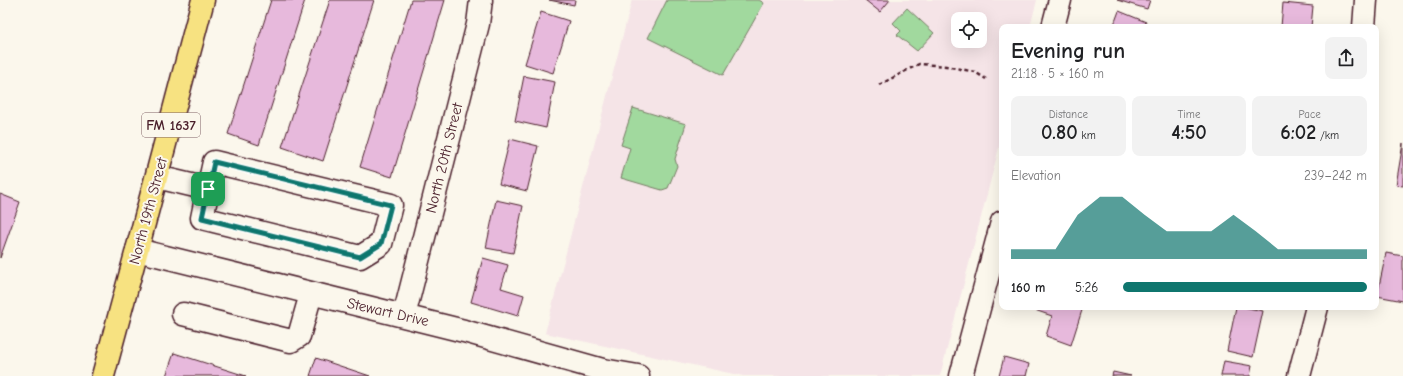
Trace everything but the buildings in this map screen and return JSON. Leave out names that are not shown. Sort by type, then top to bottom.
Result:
[{"type":"main road","name":"North 19th Street","points":[[102,376],[138,250],[203,0]]},
{"type":"street","name":"North 20th Street","points":[[404,316],[478,24],[481,0]]},
{"type":"street","points":[[1054,24],[1060,0]]},
{"type":"street","points":[[1364,24],[1366,0]]},
{"type":"street","points":[[214,162],[391,205],[381,244],[360,257],[202,218],[208,189],[214,162]]},
{"type":"street","points":[[157,177],[208,189]]},
{"type":"street","points":[[961,376],[999,233]]},
{"type":"street","name":"Stewart Drive","points":[[138,250],[464,331],[602,373],[638,376]]},
{"type":"street","points":[[182,314],[291,341],[299,336],[311,294]]},
{"type":"street","points":[[1299,376],[1316,310]]},
{"type":"path","points":[[878,84],[919,64],[946,66],[975,72],[986,79]]},
{"type":"shaded area","points":[[632,0],[1037,0],[1031,24],[999,24],[999,148],[940,376],[743,376],[545,333]]},
{"type":"green space","points":[[667,0],[759,0],[764,3],[723,75],[648,38]]},
{"type":"green space","points":[[907,8],[934,33],[917,51],[897,35],[901,31],[893,23]]},
{"type":"green space","points":[[633,108],[686,124],[675,159],[677,166],[668,188],[662,190],[621,178],[630,148],[621,145]]},
{"type":"route","points":[[214,162],[391,205],[381,244],[360,257],[202,218],[208,189],[214,162]]}]
